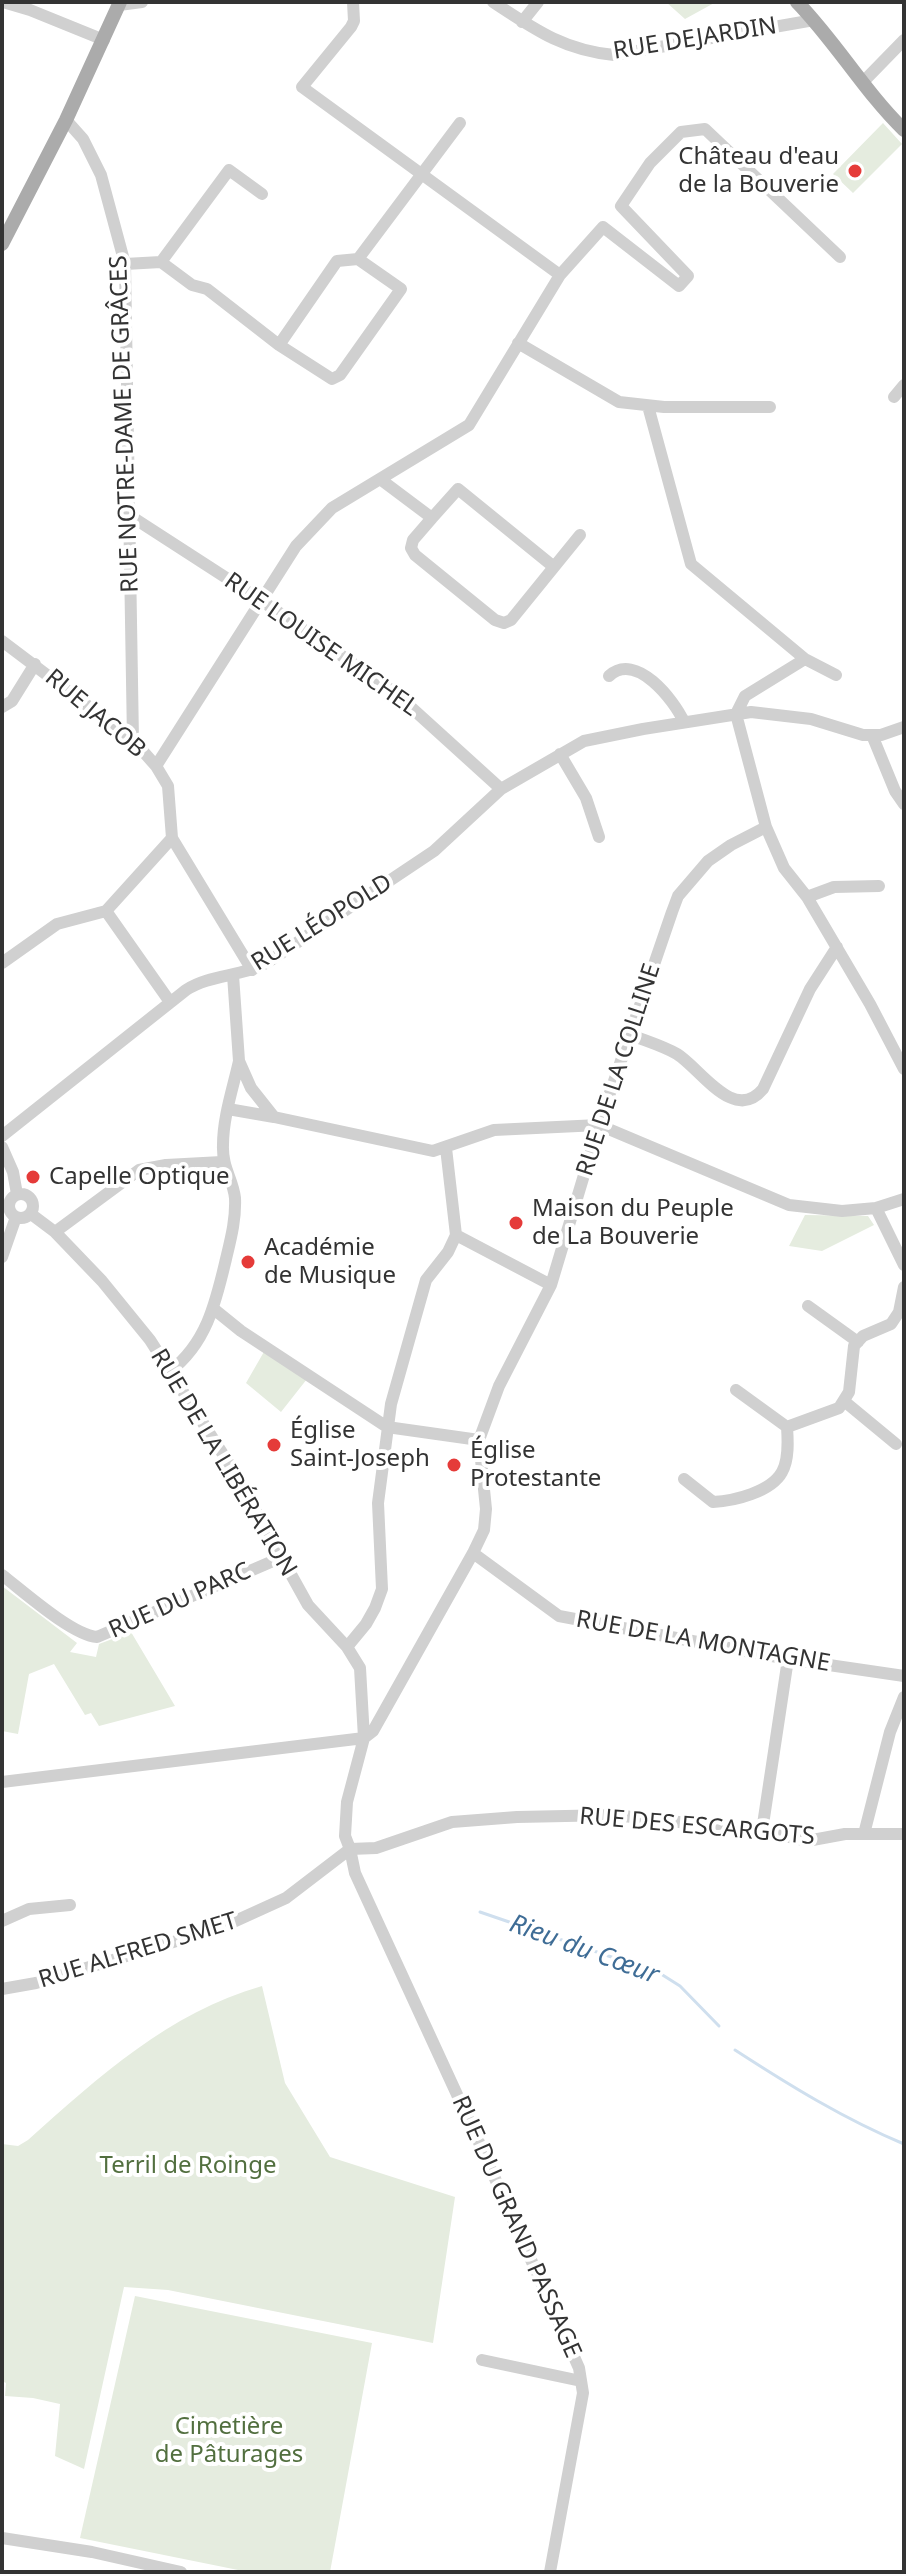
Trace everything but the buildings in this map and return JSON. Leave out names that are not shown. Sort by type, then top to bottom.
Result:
[{"type":"main road","points":[[797,2],[904,130]]},
{"type":"main road","points":[[2,244],[66,120],[119,4]]},
{"type":"street","points":[[3,2],[104,40]]},
{"type":"street","points":[[119,4],[142,2]]},
{"type":"street","points":[[353,2],[354,21],[351,27],[302,87],[560,275]]},
{"type":"street","name":"RUE DEJARDIN","points":[[493,2],[564,45],[586,52],[614,55],[814,20]]},
{"type":"street","points":[[522,22],[538,2]]},
{"type":"street","points":[[863,82],[904,40]]},
{"type":"street","name":"RUE NOTRE-DAME DE GRÂCES","points":[[66,120],[83,139],[101,175],[125,264],[133,740]]},
{"type":"street","points":[[358,259],[460,123]]},
{"type":"street","points":[[156,766],[296,546],[314,524],[332,508],[469,425],[560,275],[621,206],[650,163],[681,132],[705,129],[840,257]]},
{"type":"street","points":[[161,262],[229,170],[262,194]]},
{"type":"street","points":[[603,227],[679,286],[688,276],[621,206]]},
{"type":"street","points":[[125,264],[161,262],[192,285],[207,289],[279,345],[332,379],[340,375],[401,289],[358,259],[337,261],[279,345]]},
{"type":"street","points":[[518,343],[612,400],[648,406],[770,407]]},
{"type":"street","points":[[894,397],[904,385]]},
{"type":"street","points":[[648,406],[691,564],[805,659],[836,675]]},
{"type":"street","points":[[380,479],[432,518]]},
{"type":"street","points":[[554,567],[458,489],[413,540],[411,548],[415,555],[495,620],[504,623],[511,620],[580,535]]},
{"type":"street","name":"RUE LOUISE MICHEL","points":[[129,515],[393,691],[501,789]]},
{"type":"street","name":"RUE JACOB","points":[[2,641],[133,740],[156,766],[168,786],[172,838],[252,970]]},
{"type":"street","points":[[805,659],[745,696],[736,714],[766,827],[784,868],[807,897],[837,947],[904,1069]]},
{"type":"street","points":[[2,707],[12,701],[35,664]]},
{"type":"street","points":[[609,676],[624,669],[650,679],[669,695],[684,722]]},
{"type":"street","name":"RUE LÉOPOLD","points":[[2,1136],[170,1002],[200,982],[252,970],[434,851],[501,789],[595,737],[753,712],[780,714],[872,735],[904,727]]},
{"type":"street","points":[[872,735],[900,789],[904,804]]},
{"type":"street","points":[[560,754],[586,798],[599,837]]},
{"type":"street","name":"RUE DE LA COLLINE","points":[[364,1738],[373,1731],[484,1530],[486,1509],[479,1440],[499,1386],[551,1285],[599,1125],[678,896],[708,861],[766,827]]},
{"type":"street","points":[[2,963],[57,924],[106,911],[172,838]]},
{"type":"street","points":[[807,897],[834,887],[879,886]]},
{"type":"street","points":[[106,911],[170,1002]]},
{"type":"street","points":[[631,1035],[678,1055],[724,1094],[747,1101],[753,1099],[763,1089],[810,989],[837,947]]},
{"type":"street","points":[[170,1371],[184,1360],[215,1310],[234,1225],[235,1195],[222,1162],[228,1109],[239,1061],[233,975]]},
{"type":"street","points":[[239,1061],[251,1088],[274,1117]]},
{"type":"street","points":[[228,1109],[324,1126],[433,1151],[494,1130],[599,1125],[789,1205],[842,1211],[876,1208],[904,1199]]},
{"type":"street","points":[[2,1147],[13,1172],[17,1194]]},
{"type":"street","points":[[347,1647],[366,1624],[382,1589],[378,1503],[391,1404],[426,1280],[448,1252],[456,1235],[446,1148]]},
{"type":"street","points":[[55,1232],[139,1170],[222,1162]]},
{"type":"street","points":[[17,1194],[25,1194],[31,1199],[31,1214],[16,1217],[10,1212],[8,1204],[17,1194]]},
{"type":"street","points":[[876,1208],[904,1265]]},
{"type":"street","name":"RUE DE LA LIBÉRATION","points":[[31,1214],[55,1232],[129,1312],[239,1481],[308,1605],[347,1647],[360,1668],[364,1738]]},
{"type":"street","points":[[2,1257],[6,1234],[16,1217]]},
{"type":"street","points":[[456,1235],[551,1285]]},
{"type":"street","points":[[787,1427],[839,1408],[849,1392],[854,1346],[863,1336],[899,1322],[904,1287]]},
{"type":"street","points":[[808,1306],[858,1342]]},
{"type":"street","points":[[215,1310],[241,1331],[387,1427],[479,1440]]},
{"type":"street","points":[[736,1390],[787,1427]]},
{"type":"street","points":[[844,1401],[896,1444]]},
{"type":"street","points":[[684,1479],[713,1502],[730,1501],[763,1488],[781,1475],[785,1463],[787,1427]]},
{"type":"street","name":"RUE DE LA MONTAGNE","points":[[473,1553],[559,1616],[788,1659],[904,1676]]},
{"type":"street","name":"RUE DU PARC","points":[[2,1575],[75,1630],[89,1637],[97,1637],[280,1558]]},
{"type":"street","points":[[762,1831],[788,1659]]},
{"type":"street","points":[[864,1834],[890,1732],[904,1697]]},
{"type":"street","points":[[2,1782],[364,1738],[347,1802],[345,1836],[350,1849]]},
{"type":"street","name":"RUE DES ESCARGOTS","points":[[350,1849],[376,1848],[452,1822],[517,1817],[614,1815],[762,1831],[807,1841],[864,1834],[904,1834]]},
{"type":"street","name":"RUE DU GRAND PASSAGE","points":[[350,1849],[355,1873],[366,1898],[579,2368],[583,2393],[550,2572]]},
{"type":"street","name":"RUE ALFRED SMET","points":[[2,1989],[36,1983],[220,1928],[286,1898],[350,1849]]},
{"type":"street","points":[[2,1921],[29,1909],[70,1905]]},
{"type":"street","points":[[482,2360],[581,2381]]},
{"type":"street","points":[[2,2538],[92,2552],[181,2572]]},
{"type":"green space","points":[[666,2],[716,2],[685,19]]},
{"type":"green space","points":[[883,123],[902,144],[853,193],[833,174]]},
{"type":"green space","points":[[805,1215],[868,1216],[874,1225],[822,1251],[789,1246]]},
{"type":"green space","points":[[265,1350],[307,1379],[281,1412],[246,1383]]},
{"type":"green space","points":[[2,1586],[77,1643],[70,1652],[96,1657],[99,1644],[131,1632],[175,1706],[99,1726],[91,1713],[85,1715],[54,1664],[29,1674],[18,1734],[2,1731]]},
{"type":"green space","name":"Terril de Roinge","points":[[262,1986],[285,2083],[330,2157],[455,2197],[433,2343],[168,2290],[124,2287],[84,2469],[55,2456],[60,2404],[5,2396],[6,2383],[2,2381],[2,2144],[18,2146],[28,2140],[109,2070],[166,2030],[196,2012]]},
{"type":"green space","name":"Cimetière de Pâturages","points":[[135,2296],[372,2343],[330,2572],[248,2572],[80,2538]]},
{"type":"waterway","name":"Rieu du Cœur","points":[[480,1912],[661,1974],[680,1986],[719,2026]]},
{"type":"waterway","name":"Rieu du Cœur","points":[[735,2050],[817,2101],[904,2144]]},
{"type":"place","name":"Château d'eau de la Bouverie","points":[[855,171]]},
{"type":"place","name":"Capelle Optique","points":[[33,1177]]},
{"type":"place","name":"Maison du Peuple de La Bouverie","points":[[516,1223]]},
{"type":"place","name":"Académie de Musique","points":[[248,1262]]},
{"type":"place","name":"Église Saint-Joseph","points":[[274,1445]]},
{"type":"place","name":"Église Protestante","points":[[454,1465]]}]
